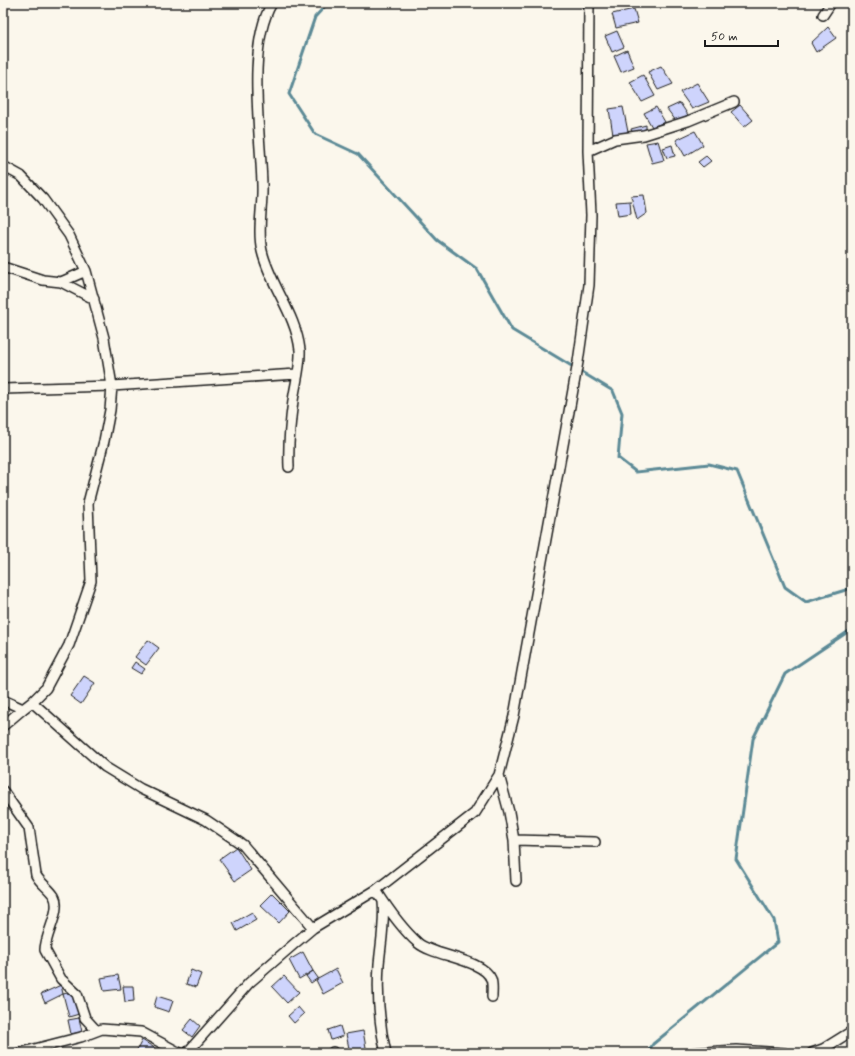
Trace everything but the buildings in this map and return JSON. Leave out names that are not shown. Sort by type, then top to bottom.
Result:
[{"type":"street","points":[[272,3],[268,11],[258,50],[257,74],[262,187],[260,234],[262,250],[269,271],[294,325],[300,350],[288,438],[289,467]]},
{"type":"street","points":[[187,1053],[249,984],[313,928],[376,890],[475,813],[499,775],[514,716],[578,362],[589,286],[591,215],[588,151],[589,3]]},
{"type":"street","points":[[822,15],[831,3]]},
{"type":"street","points":[[588,151],[615,139],[644,135],[688,121],[734,102]]},
{"type":"street","points":[[3,166],[22,176],[43,199],[69,235],[86,271],[94,299],[104,338],[112,386],[110,410],[104,441],[88,503],[91,581],[69,645],[46,688],[32,702],[3,726]]},
{"type":"street","points":[[3,267],[43,280],[62,282],[94,299]]},
{"type":"street","points":[[62,282],[86,271]]},
{"type":"street","points":[[3,389],[112,386],[297,374]]},
{"type":"street","points":[[3,700],[23,709]]},
{"type":"street","points":[[32,702],[106,767],[141,789],[206,820],[243,845],[313,928]]},
{"type":"street","points":[[499,775],[509,812],[514,840],[516,881]]},
{"type":"street","points":[[3,790],[29,828],[36,875],[38,880],[54,896],[57,905],[45,946],[47,954],[61,979],[77,994],[85,1018],[96,1030]]},
{"type":"street","points":[[514,840],[595,842]]},
{"type":"street","points":[[376,890],[402,927],[419,944],[468,962],[485,972],[492,981],[492,997]]},
{"type":"street","points":[[384,902],[379,966],[379,1008],[380,1027],[386,1053]]},
{"type":"street","points":[[19,1053],[81,1037],[96,1030],[102,1029],[141,1032],[180,1053]]},
{"type":"street","points":[[812,1053],[824,1048],[852,1031]]},
{"type":"street","points":[[691,1053],[736,1050],[784,1053]]},
{"type":"waterway","points":[[328,3],[315,17],[289,94],[315,134],[358,154],[437,240],[477,269],[512,330],[613,391],[622,413],[618,458],[636,472],[709,464],[737,471],[785,587],[806,602],[849,589],[852,590]]},
{"type":"waterway","points":[[647,1053],[653,1044],[778,942],[774,920],[736,859],[753,739],[785,674],[852,629]]}]
